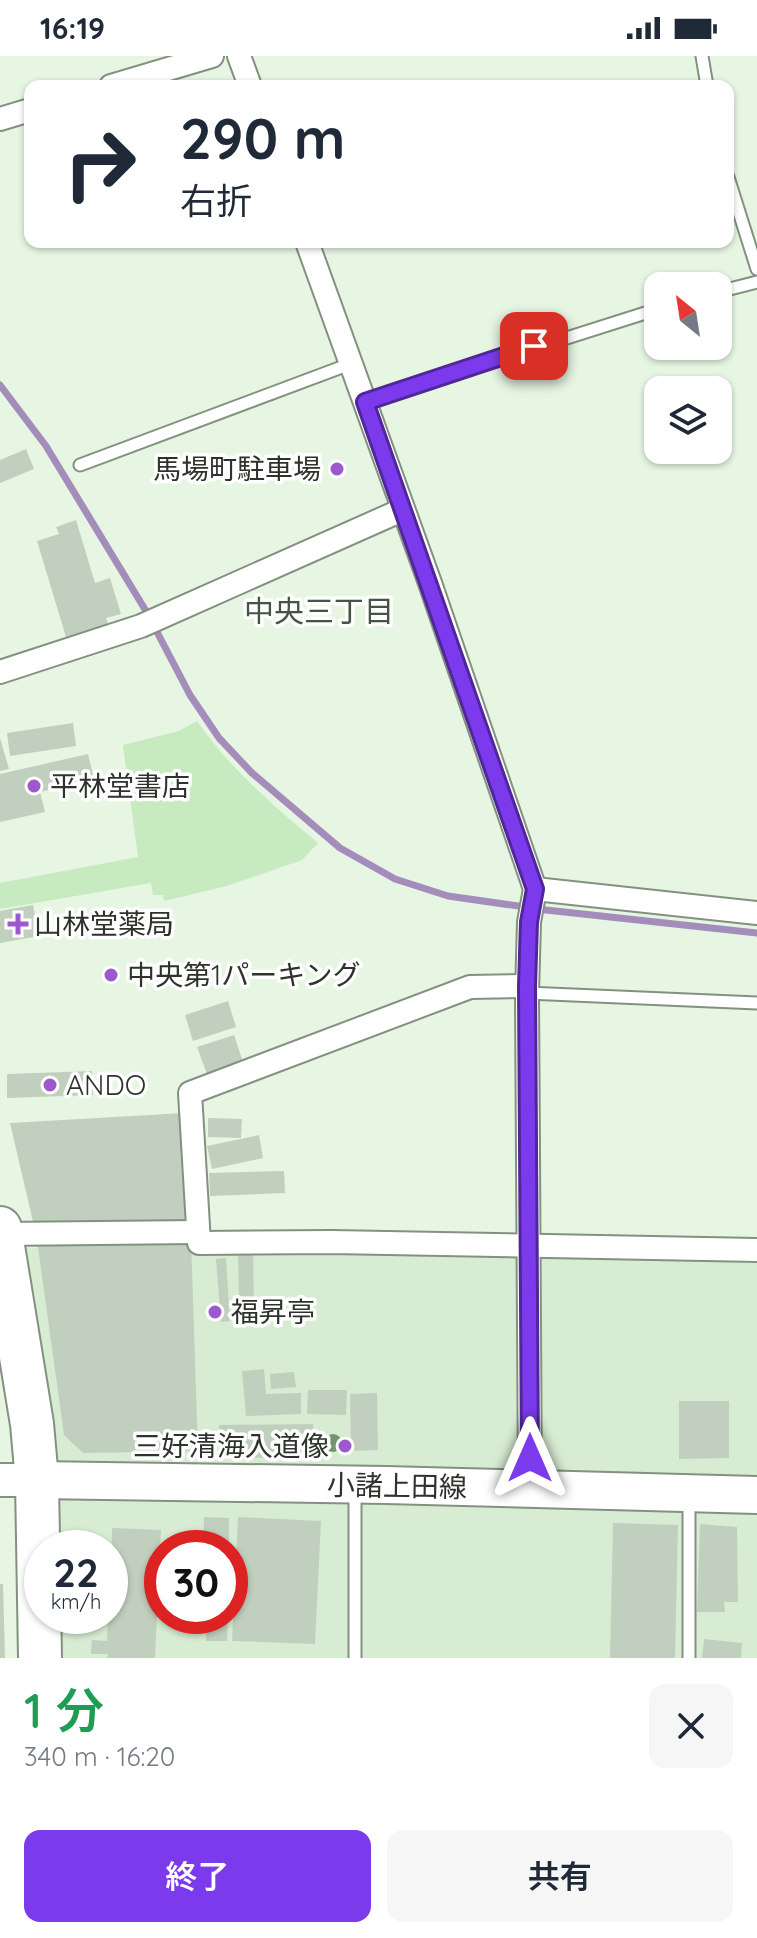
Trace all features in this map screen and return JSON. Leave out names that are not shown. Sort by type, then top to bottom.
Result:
[{"type":"highway","points":[[1,1231],[32,1424],[18,1480],[40,1658]]},
{"type":"main road","name":"小諸上田線","points":[[18,1480],[757,1495]]},
{"type":"street","points":[[131,80],[212,56]]},
{"type":"street","points":[[239,56],[248,80]]},
{"type":"street","points":[[0,119],[24,112]]},
{"type":"street","points":[[309,248],[535,890],[529,922],[527,990],[530,1489]]},
{"type":"street","points":[[0,672],[141,626],[402,510]]},
{"type":"street","points":[[535,890],[757,913]]},
{"type":"street","points":[[527,990],[470,987],[190,1093],[199,1243],[757,1250]]},
{"type":"street","points":[[1,1231],[197,1232]]},
{"type":"lane","points":[[702,56],[706,80]]},
{"type":"lane","points":[[734,196],[757,269]]},
{"type":"lane","points":[[732,288],[757,282]]},
{"type":"lane","points":[[365,402],[644,313]]},
{"type":"lane","points":[[80,465],[350,364]]},
{"type":"lane","points":[[527,990],[757,1003]]},
{"type":"lane","points":[[355,1485],[355,1658]]},
{"type":"lane","points":[[689,1494],[689,1658]]},
{"type":"shaded area","points":[[23,1248],[757,1254],[757,1658],[58,1658],[58,1634],[128,1634],[128,1530],[60,1530],[61,1492]]},
{"type":"green space","points":[[197,721],[238,771],[318,843],[302,860],[227,886],[164,901],[163,895],[153,895],[151,883],[0,909],[0,883],[138,857],[123,745],[179,731]]},
{"type":"building","points":[[26,449],[34,469],[0,483],[0,460]]},
{"type":"building","points":[[76,520],[95,583],[110,578],[121,614],[106,618],[108,624],[66,637],[37,541],[59,534],[56,527]]},
{"type":"building","points":[[73,723],[76,746],[10,756],[7,733]]},
{"type":"building","points":[[0,738],[9,769],[0,771]]},
{"type":"building","name":"平林堂書店","points":[[88,754],[94,779],[40,792],[45,812],[0,822],[0,774]]},
{"type":"building","name":"山林堂薬局","points":[[33,905],[39,936],[0,943],[0,911]]},
{"type":"building","points":[[228,1001],[236,1027],[193,1041],[185,1015]]},
{"type":"building","points":[[234,1035],[243,1062],[207,1074],[197,1047]]},
{"type":"building","name":"ANDO","points":[[92,1071],[93,1095],[7,1098],[7,1074]]},
{"type":"building","points":[[184,1113],[190,1222],[34,1226],[10,1123]]},
{"type":"building","points":[[208,1118],[242,1119],[241,1138],[208,1137]]},
{"type":"building","points":[[259,1135],[263,1158],[212,1169],[207,1146]]},
{"type":"building","points":[[284,1171],[285,1193],[210,1196],[209,1173]]},
{"type":"building","points":[[191,1239],[198,1451],[83,1453],[64,1435],[37,1240]]},
{"type":"building","points":[[238,1250],[253,1250],[254,1306],[239,1306]]},
{"type":"building","points":[[226,1258],[230,1321],[221,1322],[216,1259]]},
{"type":"building","points":[[264,1369],[266,1394],[301,1393],[301,1414],[246,1416],[242,1371]]},
{"type":"building","points":[[294,1372],[296,1387],[271,1389],[270,1374]]},
{"type":"building","points":[[308,1390],[347,1390],[346,1415],[307,1414]]},
{"type":"building","points":[[377,1393],[378,1450],[351,1451],[350,1394]]},
{"type":"building","points":[[679,1401],[729,1401],[729,1458],[679,1459]]},
{"type":"building","points":[[313,1424],[313,1457],[219,1458],[219,1425]]},
{"type":"building","points":[[204,1517],[229,1518],[229,1530],[204,1530]]},
{"type":"building","points":[[238,1517],[321,1521],[315,1644],[232,1641],[232,1634],[248,1634],[248,1530],[237,1530]]},
{"type":"building","points":[[613,1523],[678,1525],[675,1658],[610,1658]]},
{"type":"building","points":[[700,1524],[737,1527],[738,1602],[724,1602],[725,1612],[697,1612]]},
{"type":"building","points":[[112,1528],[161,1530],[144,1530],[144,1634],[156,1634],[155,1658],[107,1658],[108,1654],[91,1654],[92,1640],[107,1641],[107,1634],[128,1634],[128,1530]]},
{"type":"building","points":[[0,1584],[3,1584],[5,1658],[0,1658]]},
{"type":"building","points":[[206,1634],[227,1634],[227,1641],[206,1641]]},
{"type":"building","points":[[704,1639],[742,1643],[741,1658],[702,1658]]},
{"type":"waterway","points":[[0,385],[46,446],[146,611],[190,695],[219,738],[252,773],[340,848],[395,879],[448,896],[757,933]]},
{"type":"place","name":"馬場町駐車場","points":[[337,469]]},
{"type":"place","name":"平林堂書店","points":[[34,786]]},
{"type":"place","name":"山林堂薬局","points":[[18,924]]},
{"type":"place","name":"中央第1パーキング","points":[[111,975]]},
{"type":"place","name":"ANDO","points":[[50,1085]]},
{"type":"place","name":"福昇亭","points":[[215,1312]]},
{"type":"place","name":"三好清海入道像","points":[[345,1446]]},
{"type":"district","name":"中央三丁目","points":[[319,612]]},
{"type":"route","points":[[530,1458],[527,986],[529,922],[535,889],[365,402],[534,346]]}]
